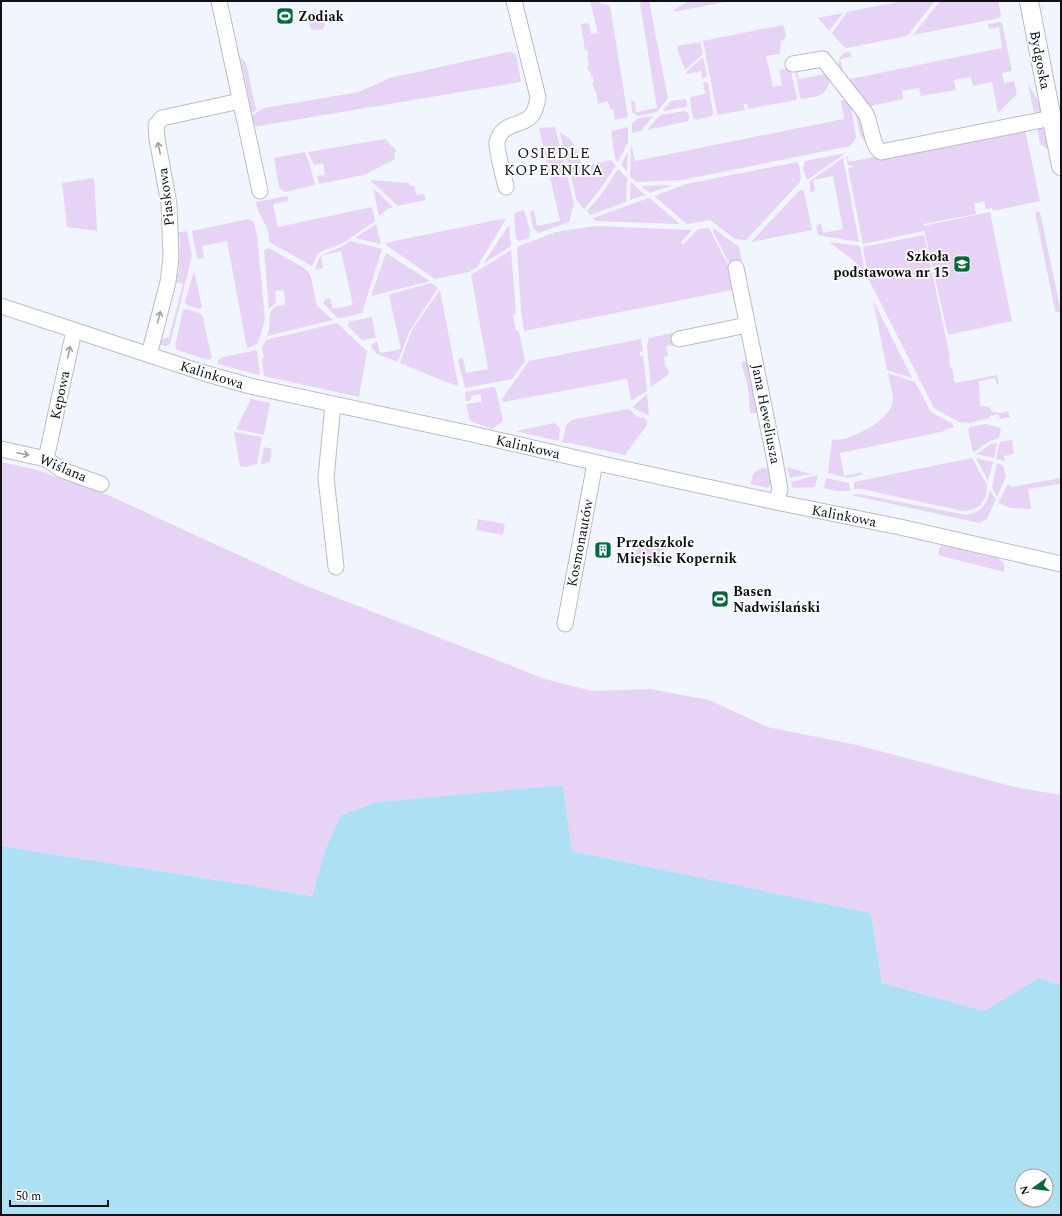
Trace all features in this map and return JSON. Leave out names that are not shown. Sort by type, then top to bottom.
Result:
[{"type":"street","points":[[219,1],[260,191]]},
{"type":"street","points":[[506,187],[497,143],[500,134],[510,125],[524,122],[532,115],[536,107],[538,97],[514,1]]},
{"type":"street","name":"Bydgoska","points":[[1029,1],[1061,166]]},
{"type":"street","points":[[793,64],[823,59],[866,114],[870,123],[876,147],[881,152],[1052,118]]},
{"type":"street","name":"Piaskowa","points":[[149,355],[168,282],[171,258],[169,204],[157,139],[156,125],[162,118],[240,101]]},
{"type":"street","name":"Jana Heweliusza","points":[[736,268],[777,468],[780,490],[776,502]]},
{"type":"street","name":"Kalinkowa","points":[[1,306],[204,373],[250,386],[472,434],[595,463],[900,527],[1061,564]]},
{"type":"street","points":[[679,339],[747,325]]},
{"type":"street","name":"Kępowa","points":[[46,459],[74,330]]},
{"type":"street","points":[[333,404],[326,478],[336,567]]},
{"type":"street","name":"Wiślana","points":[[1,449],[46,459],[62,470],[101,484]]},
{"type":"street","name":"Kosmonautów","points":[[565,624],[595,463]]},
{"type":"shaded area","points":[[590,1],[610,6],[628,117],[615,120],[613,109],[610,109],[608,101],[598,104],[596,92],[592,82],[594,82],[587,66],[589,65],[588,56],[587,50],[585,50],[581,24],[589,23],[591,34],[598,33]]},
{"type":"shaded area","points":[[649,1],[668,98],[657,112],[638,116],[632,112],[631,101],[635,101],[636,112],[657,108],[640,3]]},
{"type":"shaded area","points":[[688,1],[730,1],[673,12],[675,9]]},
{"type":"shaded area","points":[[902,1],[935,1],[907,36],[847,48],[844,47],[832,33],[847,12]]},
{"type":"shaded area","points":[[940,1],[998,1],[1001,15],[999,18],[913,35]]},
{"type":"shaded area","points":[[319,12],[322,14],[325,25],[323,29],[313,30],[310,28],[308,18],[310,14]]},
{"type":"shaded area","points":[[843,13],[829,31],[818,18]]},
{"type":"shaded area","points":[[1002,23],[1012,71],[1002,73],[1004,83],[1014,81],[1017,94],[998,113],[992,82],[973,86],[971,77],[954,80],[956,90],[921,96],[919,88],[902,91],[903,99],[870,107],[861,101],[848,85],[837,69],[840,57],[844,53],[850,52],[852,57],[840,59],[845,80],[1002,48],[999,27],[989,29],[988,24]]},
{"type":"shaded area","points":[[783,25],[786,34],[784,40],[781,41],[780,54],[766,56],[773,87],[782,85],[779,70],[790,68],[797,98],[796,100],[748,109],[747,104],[743,103],[745,110],[718,115],[703,41]]},
{"type":"shaded area","points":[[700,42],[703,54],[685,70],[677,48],[678,46]]},
{"type":"shaded area","points":[[508,52],[516,54],[521,82],[253,127],[251,116],[264,108],[359,92],[390,78]]},
{"type":"shaded area","points":[[240,56],[246,63],[256,110],[252,113]]},
{"type":"shaded area","points":[[703,57],[707,76],[702,79],[701,71],[687,74],[686,72]]},
{"type":"shaded area","points":[[795,70],[797,70],[799,79],[831,73],[832,75],[823,94],[802,99],[800,97]]},
{"type":"shaded area","points":[[703,82],[708,83],[713,113],[712,116],[696,120],[693,118],[690,99],[691,97],[705,94]]},
{"type":"shaded area","points":[[1028,84],[1043,109],[1035,118]]},
{"type":"shaded area","points":[[686,99],[687,105],[685,107],[663,111],[671,101]]},
{"type":"shaded area","points":[[847,99],[850,101],[856,136],[855,140],[850,146],[682,180],[636,182],[630,176],[631,143],[635,161],[844,119],[841,101]]},
{"type":"shaded area","points":[[854,104],[870,142],[866,143],[860,135]]},
{"type":"shaded area","points":[[685,111],[689,115],[688,121],[647,130],[660,115]]},
{"type":"shaded area","points":[[653,116],[641,131],[632,133],[632,123],[639,118]]},
{"type":"shaded area","points":[[1037,126],[1046,127],[1047,149],[1040,144]]},
{"type":"shaded area","points":[[555,127],[574,204],[569,222],[539,233],[533,228],[530,212],[534,210],[537,226],[560,221],[539,128]]},
{"type":"shaded area","points":[[628,127],[628,142],[618,162],[615,159],[611,131]]},
{"type":"shaded area","points":[[1025,129],[1040,201],[993,211],[992,208],[986,209],[984,201],[974,204],[976,214],[923,224],[924,231],[863,244],[848,168],[853,166],[848,165],[847,156],[849,162]]},
{"type":"shaded area","points":[[560,133],[571,140],[575,145],[585,176],[592,175],[590,165],[611,160],[616,166],[584,209],[577,201]]},
{"type":"shaded area","points":[[385,139],[397,151],[394,153],[395,159],[364,175],[319,184],[317,176],[325,175],[323,163],[314,165],[308,152]]},
{"type":"shaded area","points":[[628,151],[627,172],[621,165]]},
{"type":"shaded area","points":[[305,152],[315,185],[285,192],[279,188],[274,158]]},
{"type":"shaded area","points":[[846,153],[807,180],[803,168],[805,161]]},
{"type":"shaded area","points":[[843,158],[859,242],[818,235],[816,226],[821,223],[823,233],[843,229],[833,176],[813,180],[815,191],[810,192],[810,181]]},
{"type":"shaded area","points":[[797,162],[801,176],[800,182],[746,240],[735,239],[710,220],[687,224],[654,196],[686,184]]},
{"type":"shaded area","points":[[618,169],[627,178],[626,202],[590,215],[587,211],[601,195]]},
{"type":"shaded area","points":[[94,178],[97,231],[67,227],[62,183]]},
{"type":"shaded area","points":[[370,180],[409,183],[410,186],[414,186],[416,195],[424,194],[426,200],[398,206]]},
{"type":"shaded area","points":[[631,182],[645,195],[630,200]]},
{"type":"shaded area","points":[[673,185],[650,193],[641,186]]},
{"type":"shaded area","points":[[373,188],[393,207],[389,208],[379,216]]},
{"type":"shaded area","points":[[800,190],[804,191],[812,230],[751,242]]},
{"type":"shaded area","points":[[287,196],[289,201],[273,204],[278,227],[372,207],[375,221],[343,243],[318,253],[312,266],[269,242],[268,232],[256,202]]},
{"type":"shaded area","points":[[649,198],[680,224],[596,221],[593,218]]},
{"type":"shaded area","points":[[524,210],[530,230],[529,238],[519,241],[516,239],[514,213]]},
{"type":"shaded area","points":[[990,212],[1012,321],[948,335],[923,226]]},
{"type":"shaded area","points":[[1035,212],[1040,212],[1061,312],[1056,312],[1055,310]]},
{"type":"shaded area","points":[[506,218],[477,267],[469,272],[435,279],[385,243]]},
{"type":"shaded area","points":[[248,219],[254,222],[257,235],[265,320],[258,343],[247,348],[227,241],[202,246],[204,258],[199,259],[197,258],[192,231]]},
{"type":"shaded area","points":[[376,224],[381,244],[355,238]]},
{"type":"shaded area","points":[[509,225],[511,246],[483,264]]},
{"type":"shaded area","points":[[596,226],[692,230],[681,242],[683,245],[698,229],[709,228],[728,265],[732,290],[524,331],[521,310],[517,248],[556,232]]},
{"type":"shaded area","points":[[713,228],[739,247],[742,262],[730,265],[713,231]]},
{"type":"shaded area","points":[[187,231],[192,256],[170,344],[166,346],[158,344],[158,340],[169,337],[183,284],[173,281],[174,277],[179,273],[180,236],[175,233]]},
{"type":"shaded area","points":[[924,235],[950,357],[950,367],[952,368],[955,383],[997,375],[999,383],[997,384],[995,378],[979,381],[980,406],[989,407],[993,412],[1002,413],[1008,411],[1010,417],[1000,419],[998,414],[990,416],[990,418],[970,423],[959,422],[934,408],[869,280],[863,247]]},
{"type":"shaded area","points":[[350,241],[382,249],[362,313],[338,318],[323,303],[326,299],[330,298],[333,309],[353,305],[341,251],[321,256],[323,268],[315,270],[320,256],[343,246]]},
{"type":"shaded area","points":[[829,242],[860,246],[865,273],[853,260]]},
{"type":"shaded area","points":[[269,248],[304,268],[309,273],[317,306],[333,320],[267,336],[269,330],[270,312],[276,306],[285,305],[284,290],[275,291],[276,303],[269,309],[264,250]]},
{"type":"shaded area","points":[[511,250],[516,314],[513,315],[516,331],[519,331],[525,361],[512,379],[465,388],[458,360],[460,358],[463,358],[466,373],[488,369],[471,275]]},
{"type":"shaded area","points":[[386,253],[430,281],[371,296]]},
{"type":"shaded area","points":[[194,271],[202,307],[200,309],[187,305],[185,302]]},
{"type":"shaded area","points":[[431,283],[438,288],[409,332],[398,362],[377,354],[371,345],[377,341],[380,353],[401,349],[389,295],[369,300]]},
{"type":"shaded area","points":[[440,290],[458,384],[456,386],[400,363],[412,330]]},
{"type":"shaded area","points":[[873,300],[912,378],[887,370]]},
{"type":"shaded area","points":[[186,309],[202,314],[212,358],[208,360],[177,350],[175,346],[183,310]]},
{"type":"shaded area","points":[[372,317],[376,338],[362,340],[348,326],[349,322]]},
{"type":"shaded area","points":[[337,323],[367,351],[359,397],[264,376],[262,359],[264,358],[262,348],[266,340]]},
{"type":"shaded area","points":[[672,333],[674,345],[666,346],[668,356],[664,357],[665,367],[667,366],[669,374],[651,387],[647,345],[649,338]]},
{"type":"shaded area","points":[[641,339],[643,351],[640,352],[640,356],[643,356],[647,391],[632,400],[627,379],[503,402],[502,399],[529,361]]},
{"type":"shaded area","points":[[257,350],[260,375],[218,364],[218,360],[223,357]]},
{"type":"shaded area","points":[[749,360],[759,411],[757,413],[750,413],[748,388],[741,362]]},
{"type":"shaded area","points":[[888,373],[915,382],[931,412],[953,424],[954,427],[944,430],[945,431],[840,453],[844,476],[861,472],[862,475],[848,478],[828,473],[832,440],[845,439],[869,428],[883,418],[892,405],[893,397]]},
{"type":"shaded area","points":[[494,387],[496,389],[503,421],[493,429],[470,421],[466,404],[481,402],[481,394],[471,396],[471,400],[466,401],[465,392]]},
{"type":"shaded area","points":[[647,394],[649,416],[632,407]]},
{"type":"shaded area","points":[[251,399],[270,403],[264,435],[236,429]]},
{"type":"shaded area","points":[[628,409],[633,412],[633,414],[647,420],[647,425],[625,455],[570,443],[562,443],[566,426],[571,420]]},
{"type":"shaded area","points":[[555,423],[560,429],[559,441],[515,431]]},
{"type":"shaded area","points":[[985,424],[1001,428],[999,438],[990,441],[974,452],[968,429],[970,427]]},
{"type":"shaded area","points":[[234,432],[262,437],[257,464],[246,467],[240,466]]},
{"type":"shaded area","points":[[1012,440],[1014,454],[1004,456],[1005,461],[996,459],[1000,442]]},
{"type":"shaded area","points":[[997,443],[994,458],[976,454],[991,444]]},
{"type":"shaded area","points":[[264,447],[272,449],[270,462],[261,464]]},
{"type":"shaded area","points":[[972,458],[987,485],[986,496],[980,505],[975,509],[963,511],[861,489],[854,489],[854,482]]},
{"type":"shaded area","points":[[976,458],[993,462],[988,481]]},
{"type":"shaded area","points":[[1,462],[37,470],[108,495],[304,585],[545,679],[592,691],[650,689],[709,700],[767,727],[857,745],[1015,787],[1061,795],[1061,985],[1039,978],[984,1011],[882,983],[871,913],[572,851],[563,785],[377,802],[341,815],[325,850],[312,896],[1,846]]},
{"type":"shaded area","points":[[997,463],[1003,466],[1006,476],[997,497],[992,487]]},
{"type":"shaded area","points":[[787,467],[800,471],[812,474],[790,478]]},
{"type":"shaded area","points":[[760,469],[769,469],[771,484],[768,488],[751,484],[753,474],[755,472]]},
{"type":"shaded area","points":[[818,475],[815,487],[793,488],[791,482]]},
{"type":"shaded area","points":[[826,478],[849,483],[850,491],[837,491],[824,488]]},
{"type":"shaded area","points":[[1060,478],[1061,484],[1028,489],[1031,509],[1011,508],[998,503],[1008,484],[1012,487]]},
{"type":"shaded area","points":[[990,490],[996,499],[987,519],[979,523],[851,495],[860,494],[966,515],[972,514],[983,507]]},
{"type":"shaded area","points":[[478,519],[505,524],[503,535],[476,530]]},
{"type":"shaded area","points":[[638,542],[664,546],[661,567],[635,562]]},
{"type":"shaded area","points":[[942,545],[997,558],[1004,564],[1004,572],[938,555],[939,549]]},
{"type":"water","points":[[563,785],[572,851],[871,913],[882,983],[984,1011],[1039,978],[1061,985],[1061,1215],[1,1215],[1,846],[312,896],[325,850],[341,815],[377,802]]},
{"type":"place","name":"Zodiak","points":[[285,16]]},
{"type":"place","name":"Szkoła podstawowa nr 15","points":[[962,264]]},
{"type":"place","name":"Przedszkole Miejskie Kopernik","points":[[603,550]]},
{"type":"place","name":"Basen Nadwiślański","points":[[720,599]]},
{"type":"district","name":"OSIEDLE KOPERNIKA","points":[[554,162]]}]
